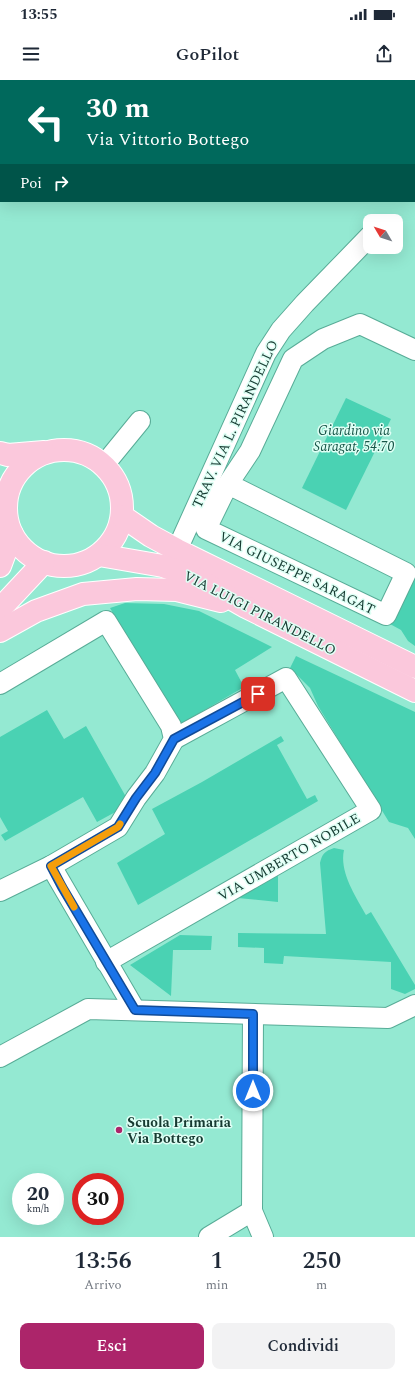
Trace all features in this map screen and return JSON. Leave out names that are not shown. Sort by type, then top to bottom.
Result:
[{"type":"main road","points":[[0,453],[8,455],[69,450],[87,455],[104,465],[113,476],[119,488],[122,502],[122,516],[118,530],[110,544],[99,555],[82,563],[63,566],[34,558],[25,551],[12,534],[3,505],[14,480],[23,468],[35,458],[50,452]]},
{"type":"main road","name":"VIA LUIGI PIRANDELLO","points":[[122,516],[151,536],[177,550],[415,667]]},
{"type":"main road","points":[[0,566],[12,534]]},
{"type":"main road","name":"VIA LUIGI PIRANDELLO","points":[[99,555],[163,566],[192,576],[246,607],[415,691]]},
{"type":"main road","points":[[0,609],[44,562]]},
{"type":"main road","points":[[0,631],[36,611],[83,594],[137,589],[177,590],[246,607]]},
{"type":"street","name":"TRAV. VIA L. PIRANDELLO","points":[[177,550],[266,353],[281,330],[363,243]]},
{"type":"street","name":"VIA GIUSEPPE SARAGAT","points":[[228,484],[406,573],[386,615],[206,529],[228,484],[250,451],[293,359],[323,338],[360,324],[415,350]]},
{"type":"street","points":[[104,465],[140,421]]},
{"type":"street","points":[[0,684],[106,621],[171,726],[174,739],[155,773],[136,798],[118,827],[51,866],[0,891]]},
{"type":"street","name":"VIA UMBERTO NOBILE","points":[[106,962],[371,810],[286,678],[174,739]]},
{"type":"street","points":[[51,866],[135,1010]]},
{"type":"street","points":[[0,1057],[88,1009],[388,1018],[415,1005]]},
{"type":"street","points":[[253,1014],[252,1211],[263,1237]]},
{"type":"street","points":[[209,1237],[252,1211]]},
{"type":"green space","name":"Giardino via Saragat, 54:70","points":[[346,398],[391,419],[346,510],[302,488]]},
{"type":"green space","points":[[415,571],[415,646],[408,641],[401,630],[390,624]]},
{"type":"green space","points":[[125,603],[164,604],[199,611],[272,647],[235,670],[244,687],[179,725],[110,608]]},
{"type":"green space","points":[[296,656],[415,712],[415,839],[408,828],[389,822],[318,706],[310,688],[290,668]]},
{"type":"green space","points":[[47,710],[64,739],[86,726],[130,804],[97,822],[83,797],[5,841],[1,835],[8,831],[0,817],[0,737]]},
{"type":"green space","points":[[281,736],[284,741],[277,745],[307,799],[315,795],[318,801],[138,905],[117,863],[165,834],[152,809]]},
{"type":"green space","points":[[334,848],[344,850],[344,867],[353,892],[366,915],[371,912],[415,985],[415,989],[405,994],[391,989],[391,962],[284,956],[283,964],[264,963],[264,948],[238,947],[238,933],[326,934],[320,863],[324,853]]},
{"type":"green space","points":[[278,873],[278,902],[238,898]]},
{"type":"green space","points":[[180,935],[212,936],[211,950],[173,950],[171,996],[130,965]]},
{"type":"slow traffic","points":[[74,907],[51,866],[118,827],[120,824]]},
{"type":"place","name":"Scuola Primaria Via Bottego","points":[[119,1130]]},
{"type":"route","points":[[253,1091],[253,1014],[135,1010],[51,866],[118,827],[136,798],[155,773],[174,739],[258,694]]}]
